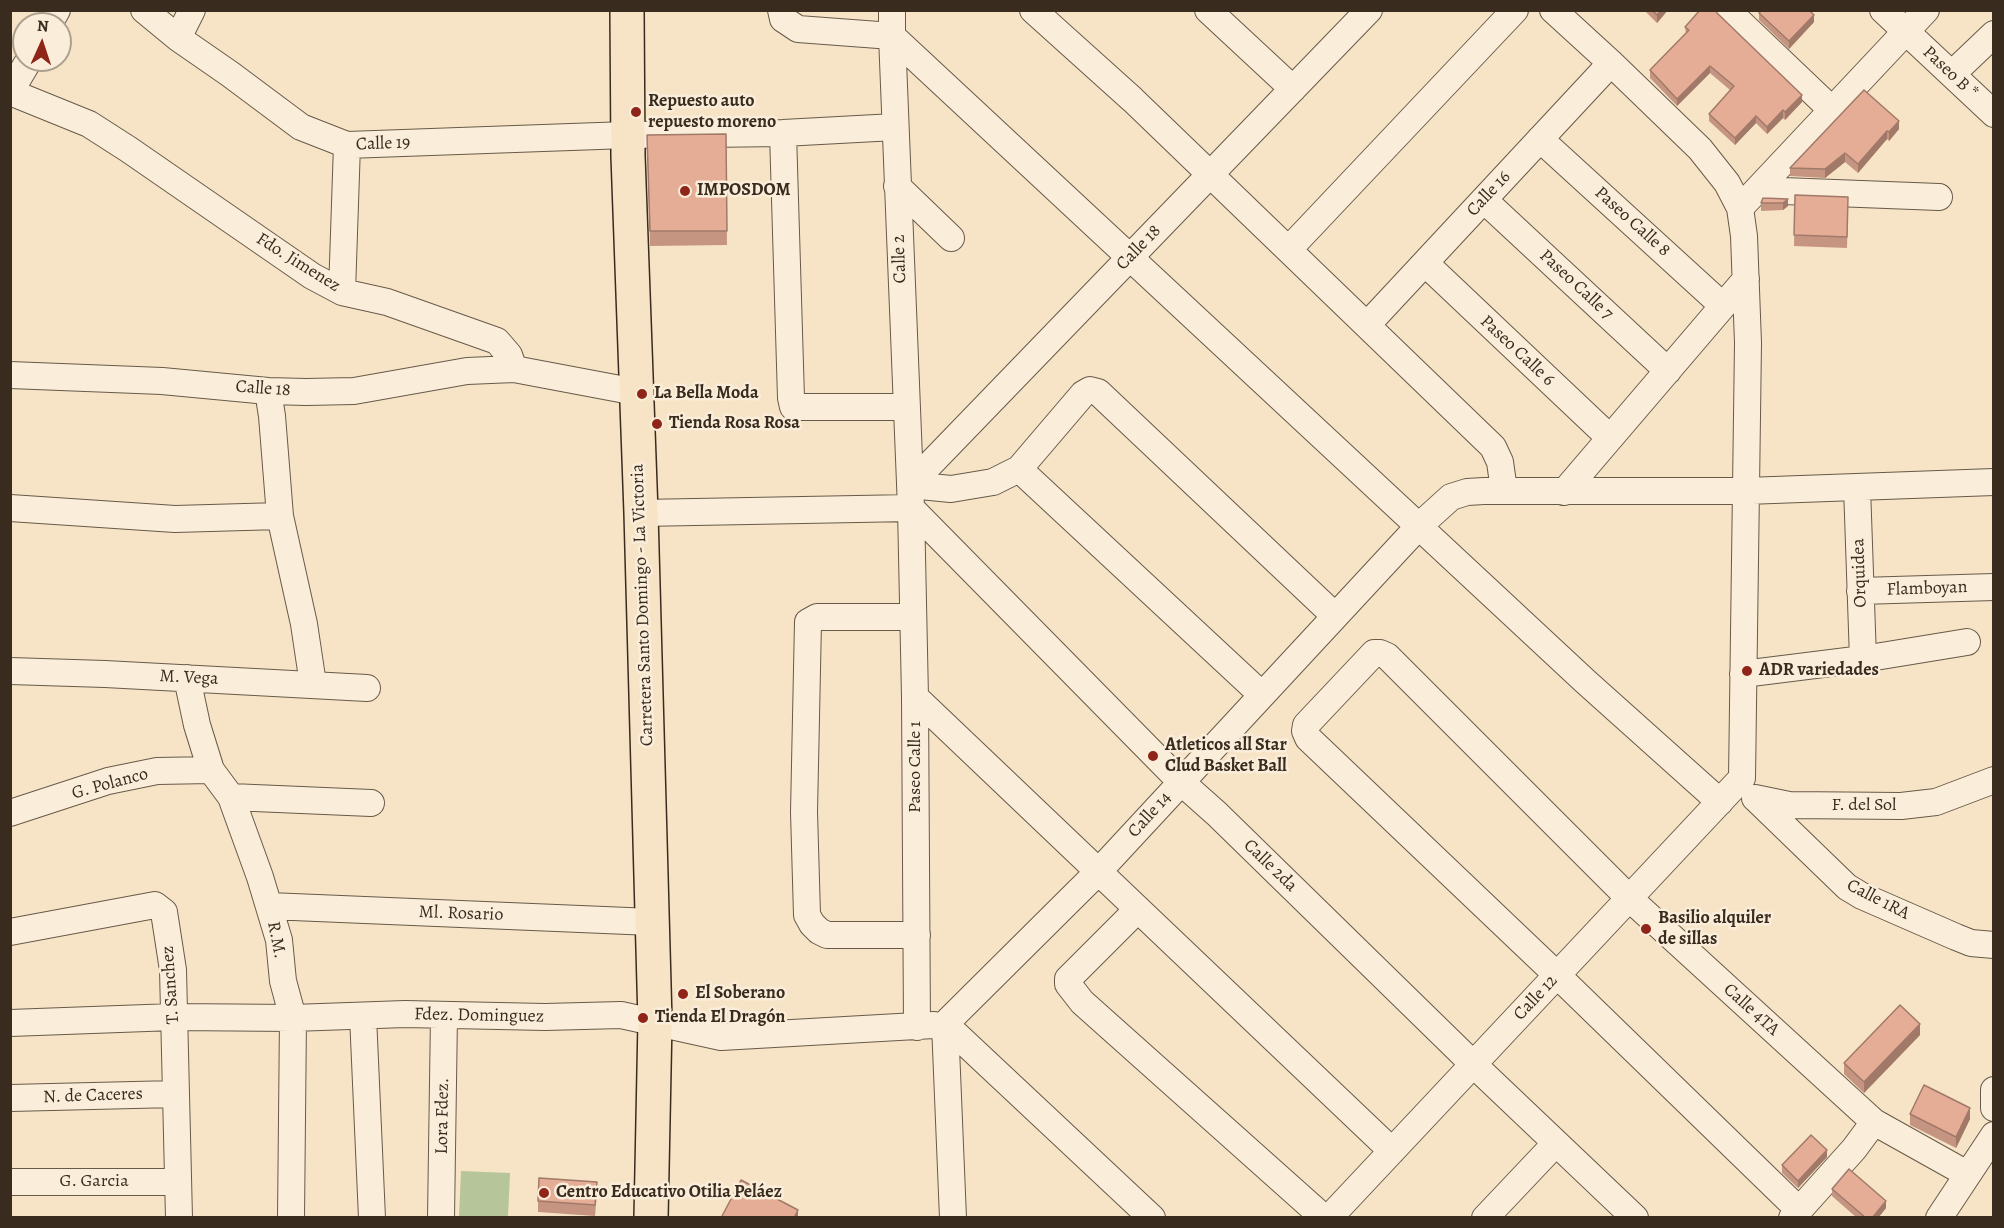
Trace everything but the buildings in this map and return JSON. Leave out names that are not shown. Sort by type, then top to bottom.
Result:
[{"type":"main road","name":"Carretera Santo Domingo - La Victoria","points":[[627,10],[627,135],[655,1022],[653,1211]]},
{"type":"street","name":"Calle 19","points":[[144,10],[178,38],[301,127],[347,145],[627,135],[783,133],[895,127]]},
{"type":"street","points":[[178,38],[192,10]]},
{"type":"street","points":[[782,10],[783,20],[798,29],[892,36]]},
{"type":"street","name":"Calle 2","points":[[892,10],[910,496]]},
{"type":"street","points":[[1033,10],[1211,174],[1493,447],[1500,462],[1504,490],[1746,491],[1994,483]]},
{"type":"street","points":[[1208,10],[1293,89]]},
{"type":"street","points":[[1289,249],[1515,10]]},
{"type":"street","points":[[1553,10],[1700,149],[1727,183],[1748,199],[1939,197]]},
{"type":"street","points":[[1726,10],[1833,110]]},
{"type":"street","name":"Paseo B *","points":[[1882,10],[1994,114]]},
{"type":"street","points":[[1737,791],[1743,674],[1748,343],[1744,236],[1748,199],[1926,10]]},
{"type":"street","name":"Calle 18","points":[[910,496],[1130,257],[1368,11]]},
{"type":"street","points":[[1952,74],[1994,34]]},
{"type":"street","name":"Calle 1RA","points":[[892,36],[1577,674],[1737,791],[1846,887],[1862,897],[1971,943],[1994,945]]},
{"type":"street","name":"Calle 16","points":[[1367,325],[1611,63]]},
{"type":"street","points":[[10,92],[22,72]]},
{"type":"street","name":"Fdo. Jimenez","points":[[10,92],[89,124],[128,148],[312,276],[342,292],[387,302],[497,341],[509,355],[514,369]]},
{"type":"street","points":[[783,133],[790,387],[793,407],[906,407]]},
{"type":"street","name":"Paseo Calle 8","points":[[1540,139],[1724,306]]},
{"type":"street","points":[[342,292],[347,145]]},
{"type":"street","points":[[897,186],[951,238]]},
{"type":"street","name":"Paseo Calle 7","points":[[1484,200],[1668,371]]},
{"type":"street","name":"Paseo Calle 6","points":[[1425,263],[1610,438]]},
{"type":"street","points":[[1564,492],[1746,279]]},
{"type":"street","points":[[514,369],[636,392]]},
{"type":"street","name":"Calle 18","points":[[10,375],[162,381],[268,391],[354,391],[467,371],[514,369]]},
{"type":"street","points":[[640,513],[910,496],[993,482],[1019,469],[1083,394],[1090,390],[1098,392],[1335,616]]},
{"type":"street","points":[[268,391],[280,516],[304,624],[313,684]]},
{"type":"street","points":[[1019,469],[1262,695]]},
{"type":"street","name":"Orquidea","points":[[1857,487],[1863,659]]},
{"type":"street","name":"Calle 14","points":[[945,1024],[1099,871],[1419,526],[1451,497],[1467,492],[1504,490]]},
{"type":"street","name":"Paseo Calle 1","points":[[910,496],[915,698],[917,1027]]},
{"type":"street","name":"Calle 2da","points":[[910,496],[1181,782],[1217,814],[1473,1064],[1635,1218]]},
{"type":"street","points":[[10,508],[175,519],[280,516]]},
{"type":"street","name":"Flamboyan","points":[[1860,591],[1994,587]]},
{"type":"street","points":[[913,617],[817,617],[808,622],[804,812],[807,915],[819,932],[826,935],[917,934]]},
{"type":"street","points":[[1743,674],[1863,659],[1967,642]]},
{"type":"street","name":"Calle 4TA","points":[[1557,975],[1308,738],[1305,731],[1306,725],[1374,653],[1387,656],[1629,898],[1874,1122],[1967,1174]]},
{"type":"street","name":"M. Vega","points":[[10,671],[367,688]]},
{"type":"street","name":"R.M.","points":[[187,678],[197,724],[211,770],[231,797],[279,940],[283,981],[293,1018],[291,1218]]},
{"type":"street","points":[[915,698],[1392,1151]]},
{"type":"street","name":"G. Polanco","points":[[10,813],[108,781],[158,771],[211,770]]},
{"type":"street","name":"F. del Sol","points":[[1737,791],[1789,805],[1901,806],[1936,802],[1994,780]]},
{"type":"street","name":"Calle 12","points":[[1329,1218],[1629,898],[1737,791]]},
{"type":"street","points":[[231,797],[371,803]]},
{"type":"street","name":"T. Sanchez","points":[[11,925],[155,905],[164,912],[172,970],[179,1218]]},
{"type":"street","name":"Ml. Rosario","points":[[269,906],[652,922]]},
{"type":"street","points":[[1138,909],[1068,979],[1068,984],[1082,1002],[1324,1218]]},
{"type":"street","points":[[1557,975],[1796,1214],[1854,1149],[1874,1122]]},
{"type":"street","name":"Lora Fdez.","points":[[441,1218],[444,1015]]},
{"type":"street","name":"Fdez. Dominguez","points":[[10,1023],[174,1017],[621,1015],[721,1037],[945,1024]]},
{"type":"street","points":[[363,1016],[372,1218]]},
{"type":"street","points":[[945,1024],[953,1218]]},
{"type":"street","points":[[945,1024],[1152,1218]]},
{"type":"street","points":[[1994,1090],[1994,1108]]},
{"type":"street","name":"N. de Caceres","points":[[10,1098],[175,1094]]},
{"type":"street","points":[[1939,1218],[1994,1135]]},
{"type":"street","points":[[1485,1218],[1556,1143]]},
{"type":"street","name":"G. Garcia","points":[[10,1182],[177,1182]]},
{"type":"green space","points":[[461,1171],[510,1173],[508,1217],[459,1217]]},
{"type":"place","name":"Repuesto auto repuesto moreno","points":[[636,112]]},
{"type":"place","name":"IMPOSDOM","points":[[685,191]]},
{"type":"place","name":"La Bella Moda","points":[[642,394]]},
{"type":"place","name":"Tienda Rosa Rosa","points":[[657,424]]},
{"type":"place","name":"ADR variedades","points":[[1747,671]]},
{"type":"place","name":"Atleticos all Star Clud Basket Ball","points":[[1153,756]]},
{"type":"place","name":"Basilio alquiler de sillas","points":[[1646,929]]},
{"type":"place","name":"El Soberano","points":[[683,994]]},
{"type":"place","name":"Tienda El Dragón","points":[[643,1018]]},
{"type":"place","name":"Centro Educativo Otilia Peláez","points":[[544,1193]]}]
